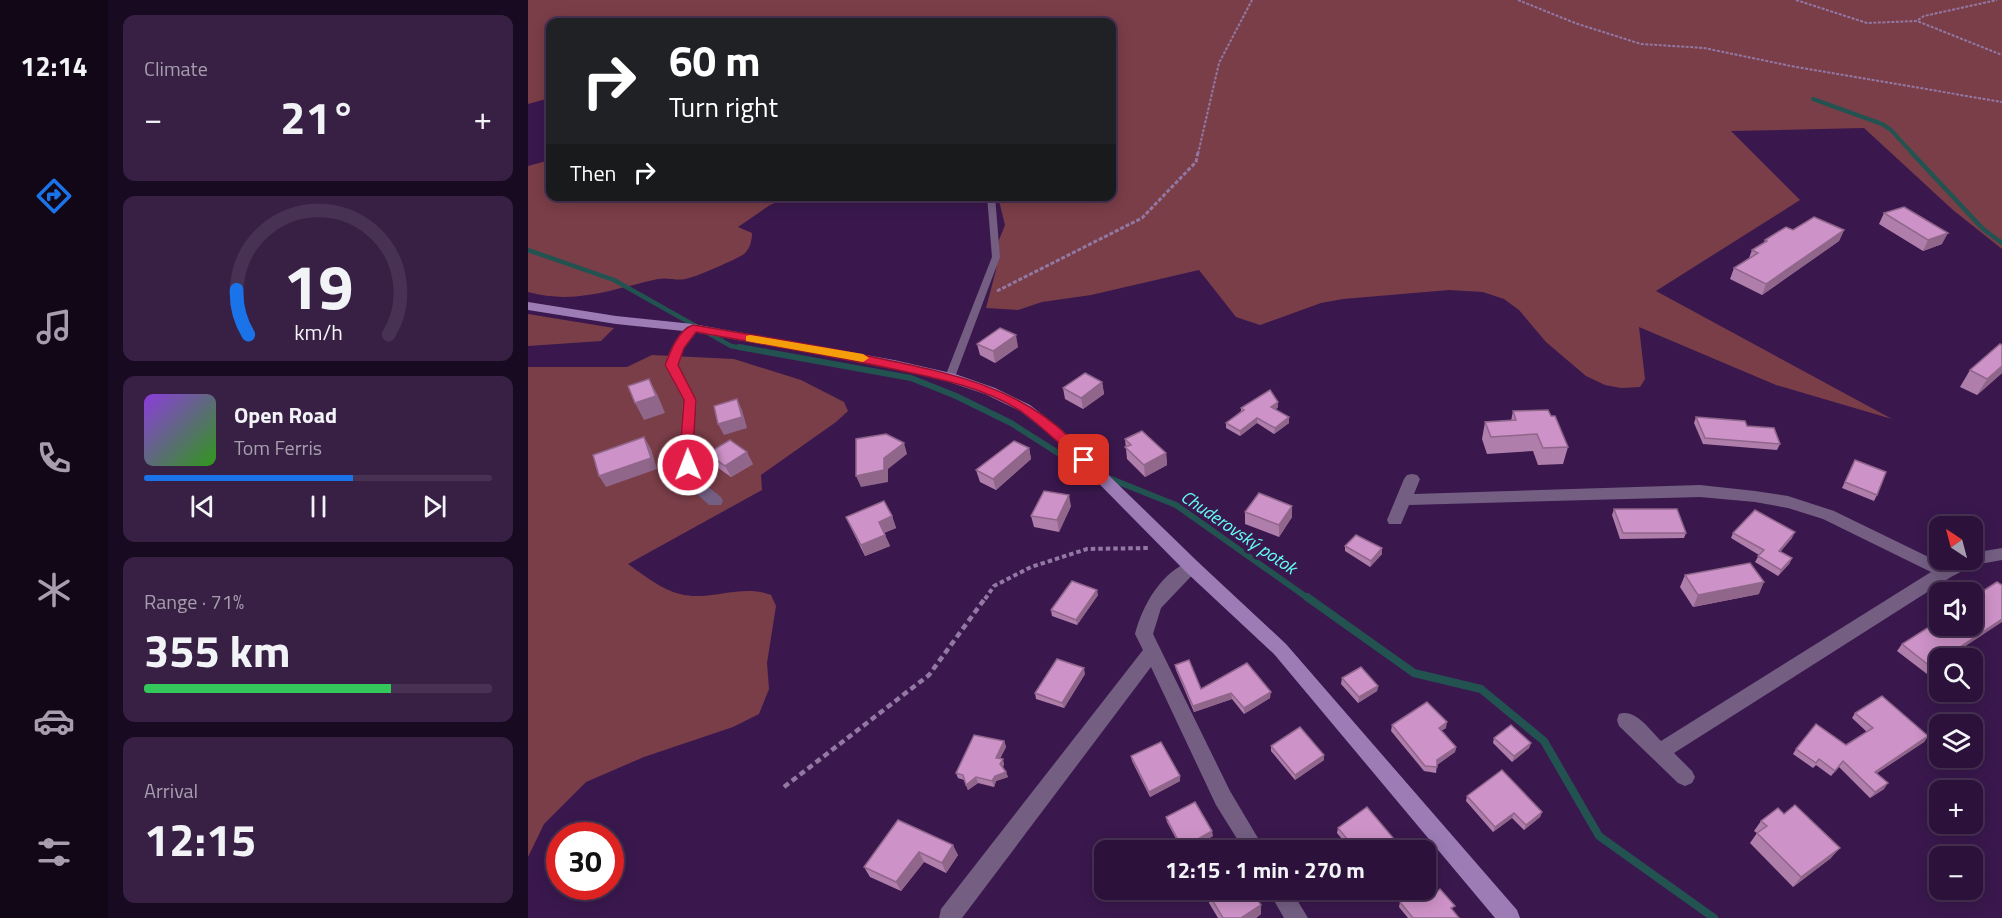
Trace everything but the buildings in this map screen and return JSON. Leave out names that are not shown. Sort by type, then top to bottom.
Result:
[{"type":"street","points":[[528,306],[615,320],[693,328],[836,353],[950,377],[1025,408],[1057,433],[1192,567],[1280,649],[1509,918]]},
{"type":"street","points":[[693,328],[678,347],[671,365],[690,400],[686,450],[690,480],[715,501]]},
{"type":"street","points":[[1395,520],[1412,479]]},
{"type":"street","points":[[1403,500],[1700,491],[1743,495],[1788,502],[1829,516],[1865,531],[1944,572]]},
{"type":"street","points":[[1983,557],[2002,554]]},
{"type":"street","points":[[1192,567],[1166,588],[1147,617],[1144,634],[1223,798],[1249,840]]},
{"type":"street","points":[[1659,752],[1948,570]]},
{"type":"street","points":[[949,917],[1152,651]]},
{"type":"street","points":[[1626,720],[1685,777]]},
{"type":"street","points":[[1285,900],[1297,918]]},
{"type":"lane","points":[[950,377],[996,257],[991,201]]},
{"type":"path","points":[[981,300],[1142,218],[1196,162],[1219,63],[1252,0]]},
{"type":"path","points":[[1518,0],[1575,23],[1641,44],[1704,48],[1791,66],[2002,102]]},
{"type":"path","points":[[1796,0],[1867,23],[1917,21],[2002,55]]},
{"type":"path","points":[[1804,3],[1811,0]]},
{"type":"path","points":[[1917,21],[1924,16],[1996,0]]},
{"type":"path","points":[[784,787],[929,675],[994,586],[1031,567],[1086,549],[1173,547]]},
{"type":"shaded area","points":[[528,0],[2002,0],[2002,249],[1953,210],[1864,128],[1731,131],[1800,200],[1656,291],[1892,419],[1776,385],[1639,327],[1645,379],[1640,387],[1621,388],[1605,385],[1586,376],[1546,342],[1519,310],[1504,299],[1483,292],[1449,290],[1343,299],[1321,303],[1260,325],[1236,317],[1199,270],[1091,295],[1042,302],[1018,310],[986,308],[996,270],[999,240],[1005,225],[999,201],[1116,201],[1116,18],[546,18],[546,99],[528,104]]},
{"type":"shaded area","points":[[546,161],[546,201],[779,201],[738,227],[752,233],[748,250],[744,254],[706,272],[685,279],[658,279],[594,294],[545,296],[528,292],[528,166]]},
{"type":"shaded area","points":[[528,314],[614,328],[601,341],[528,346]]},
{"type":"shaded area","points":[[652,355],[734,359],[801,380],[844,402],[848,411],[761,475],[762,490],[628,564],[659,585],[680,594],[703,596],[749,591],[771,595],[776,606],[767,663],[769,689],[759,714],[733,727],[644,757],[586,782],[544,824],[528,857],[528,367],[627,367]]},
{"type":"waterway","points":[[1813,99],[1882,124],[1891,130],[1913,154]]},
{"type":"waterway","points":[[1911,152],[1983,229],[2002,243]]},
{"type":"waterway","name":"Chuderovský potok","points":[[528,250],[614,280],[731,346],[748,349]]},
{"type":"waterway","name":"Chuderovský potok","points":[[739,347],[911,378],[956,396],[1011,423],[1077,465],[1088,469]]},
{"type":"waterway","name":"Chuderovský potok","points":[[1106,477],[1176,505],[1309,599]]},
{"type":"waterway","name":"Chuderovský potok","points":[[1307,597],[1414,673],[1481,689],[1544,741],[1599,836],[1714,918]]},
{"type":"slow traffic","points":[[750,338],[863,358]]},
{"type":"route","points":[[688,465],[686,450],[690,400],[671,365],[678,347],[693,328],[894,364],[950,377],[1025,408],[1057,433],[1084,460]]}]
